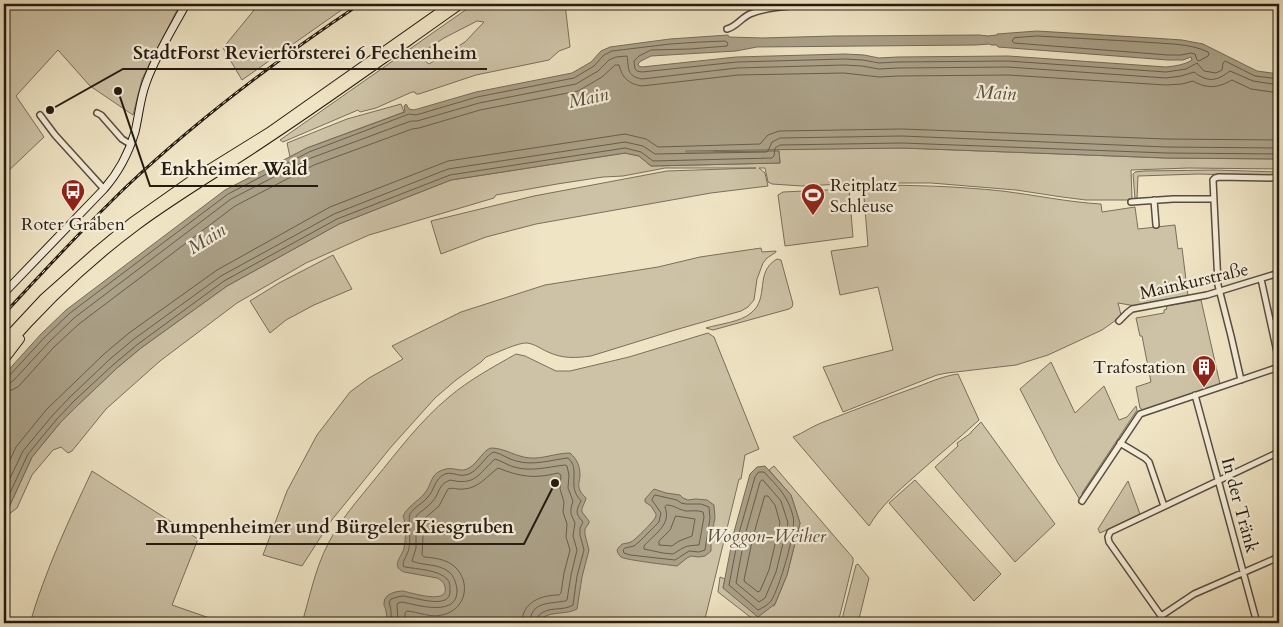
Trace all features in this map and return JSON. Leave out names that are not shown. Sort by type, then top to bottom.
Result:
[{"type":"main road","points":[[4,341],[44,298],[120,231],[190,181],[269,132],[451,4]]},
{"type":"main road","points":[[4,350],[42,309],[94,261],[135,227],[201,181],[270,138],[461,4]]},
{"type":"main road","points":[[4,333],[24,312],[44,298]]},
{"type":"main road","points":[[4,360],[42,309]]},
{"type":"street","points":[[4,293],[104,189],[117,170],[135,131],[146,82],[158,54],[186,4]]},
{"type":"street","points":[[727,29],[752,13],[817,4]]},
{"type":"street","points":[[97,113],[122,139],[130,144]]},
{"type":"street","points":[[40,115],[55,135],[104,189]]},
{"type":"street","points":[[1241,380],[1218,285],[1213,180],[1219,177],[1279,178]]},
{"type":"street","points":[[1131,202],[1214,199]]},
{"type":"street","points":[[1154,200],[1156,226]]},
{"type":"street","name":"Mainkurstraße","points":[[1119,321],[1132,309],[1220,292],[1279,274]]},
{"type":"street","points":[[1261,279],[1279,361]]},
{"type":"street","points":[[1271,323],[1279,322]]},
{"type":"street","points":[[1082,501],[1140,414],[1279,367]]},
{"type":"street","name":"In der Tränk","points":[[1195,395],[1257,623]]},
{"type":"street","points":[[1120,443],[1149,462],[1164,506]]},
{"type":"street","points":[[1166,623],[1109,542],[1110,532],[1278,453],[1279,465]]},
{"type":"street","points":[[1161,616],[1194,594],[1279,557]]},
{"type":"shaded area","points":[[4,4],[180,4],[142,79],[133,115],[90,86],[58,50],[16,96],[44,137],[4,175]]},
{"type":"shaded area","points":[[259,4],[350,4],[242,80],[223,48]]},
{"type":"shaded area","points":[[474,4],[541,4],[542,10],[565,4],[570,47],[559,51],[549,60],[476,75],[419,94],[412,92],[376,108],[360,112],[358,110],[283,142],[280,140]],"holes":[[[477,21],[484,22],[465,42],[429,64],[418,55],[444,38]]]},
{"type":"shaded area","points":[[401,104],[404,112],[307,148],[290,157],[287,143],[347,119]]},
{"type":"shaded area","points":[[902,148],[1166,158],[1279,159],[1279,169],[1189,168],[1131,170],[1132,198],[1130,200],[1086,200],[1016,190],[931,183],[863,183],[802,186],[772,184],[768,182],[765,168],[759,168],[765,173],[768,186],[711,193],[536,224],[486,237],[441,254],[431,221],[534,196],[667,171],[756,168],[665,168],[496,195],[494,198],[369,235],[306,263],[237,303],[160,361],[106,409],[72,451],[68,453],[61,447],[53,450],[32,475],[17,508],[4,518],[32,457],[60,423],[117,368],[141,348],[227,286],[339,224],[451,180],[625,153],[639,156],[651,166],[780,163],[779,151],[714,152],[714,150]]},
{"type":"shaded area","points":[[1214,170],[1279,172],[1279,176],[1198,174],[1138,176],[1137,199],[1135,199],[1133,174],[1135,172]]},
{"type":"shaded area","points":[[863,185],[932,186],[1002,191],[1101,204],[1102,212],[1135,207],[1138,229],[1175,225],[1178,249],[1182,248],[1188,296],[1136,306],[1118,303],[1121,315],[1116,320],[1102,330],[1048,355],[1016,365],[937,375],[843,412],[823,367],[893,350],[878,287],[840,295],[831,251],[868,246]]},
{"type":"shaded area","points":[[849,189],[853,237],[785,246],[778,195],[783,192]]},
{"type":"shaded area","points":[[761,248],[762,252],[776,252],[763,263],[757,279],[754,300],[741,311],[591,356],[564,357],[548,352],[533,344],[523,343],[486,357],[435,398],[391,447],[331,521],[302,566],[263,555],[287,491],[317,435],[350,392],[369,378],[403,359],[392,346],[461,312],[545,285]]},
{"type":"shaded area","points":[[333,255],[352,289],[314,305],[286,320],[270,333],[250,301],[279,283]]},
{"type":"shaded area","points":[[777,259],[781,260],[793,304],[792,307],[713,330],[706,328],[736,321],[751,313],[757,307],[760,300],[766,271],[770,264]]},
{"type":"shaded area","points":[[1201,300],[1220,384],[1143,410],[1140,408],[1136,387],[1151,382],[1142,336],[1140,336],[1136,318],[1164,313],[1164,310],[1167,309],[1166,306]]},
{"type":"shaded area","points":[[708,333],[714,337],[759,449],[745,455],[741,479],[739,479],[704,623],[302,623],[320,563],[338,527],[356,502],[419,426],[438,406],[465,385],[516,354],[525,356],[556,371],[570,371],[629,357]]},
{"type":"shaded area","points":[[1051,362],[1075,413],[1104,386],[1119,420],[1127,417],[1136,406],[1137,410],[1082,493],[1083,495],[1080,500],[1058,463],[1020,389]]},
{"type":"shaded area","points":[[958,374],[979,420],[895,494],[878,512],[869,526],[793,437],[855,410],[940,378]]},
{"type":"shaded area","points":[[981,422],[1055,524],[1015,562],[935,467],[958,446],[957,443],[971,433]]},
{"type":"shaded area","points":[[774,466],[853,558],[838,623],[758,623],[718,592],[720,577],[725,579],[723,588],[774,606],[775,604],[787,575],[800,523],[791,495],[769,470]]},
{"type":"shaded area","points":[[92,471],[198,539],[172,605],[224,623],[30,623],[50,565]]},
{"type":"shaded area","points":[[915,480],[1001,574],[974,601],[889,503]]},
{"type":"shaded area","points":[[1128,481],[1140,514],[1100,533],[1098,529]]},
{"type":"shaded area","points":[[858,564],[869,578],[858,623],[841,623],[856,565]]},
{"type":"water","name":"Main","points":[[1037,31],[1182,40],[1203,44],[1257,71],[1279,74],[1279,159],[1166,158],[902,148],[686,151],[779,151],[780,163],[651,166],[639,156],[625,153],[451,180],[339,224],[227,286],[141,348],[117,368],[60,423],[32,457],[4,518],[4,375],[41,334],[66,310],[225,190],[307,148],[405,112],[404,106],[406,104],[409,109],[414,110],[476,92],[572,73],[591,62],[601,51],[610,47],[670,39],[728,35],[729,37],[762,38],[988,36]],"holes":[[[991,45],[1168,60],[1183,60],[1191,57],[1192,60],[1176,66],[1166,67],[1008,56],[879,58],[845,54],[736,57],[642,67],[638,64],[651,56],[736,51],[757,47]]]},
{"type":"water","points":[[491,448],[501,449],[530,458],[570,453],[576,460],[580,472],[579,488],[586,498],[582,512],[589,521],[585,529],[585,535],[589,550],[577,609],[546,616],[542,618],[541,623],[387,623],[384,603],[386,597],[391,594],[403,591],[436,597],[441,596],[445,592],[444,584],[437,578],[404,572],[398,567],[397,564],[405,545],[403,516],[424,494],[437,473],[446,469],[466,469],[472,466],[485,451]]},
{"type":"water","name":"Woggon-Weiher","points":[[765,466],[791,495],[800,523],[787,575],[775,604],[758,617],[723,588],[734,532],[750,474],[757,467]]},
{"type":"water","points":[[654,489],[680,495],[688,500],[707,500],[714,505],[715,518],[711,537],[711,551],[705,556],[691,556],[677,566],[630,560],[618,554],[617,550],[621,545],[633,541],[656,517],[651,506],[645,502],[645,499]]},
{"type":"railway","points":[[4,314],[95,217],[154,161],[240,90],[360,4]]},
{"type":"place","name":"Enkheimer Wald","points":[[118,91]]},
{"type":"place","name":"StadtForst Revierförsterei 6 Fechenheim","points":[[50,110]]},
{"type":"place","name":"Roter Graben","points":[[73,212]]},
{"type":"place","name":"Reitplatz Schleuse","points":[[813,216]]},
{"type":"place","name":"Trafostation","points":[[1204,388]]},
{"type":"place","name":"Rumpenheimer und Bürgeler Kiesgruben","points":[[555,483]]}]
